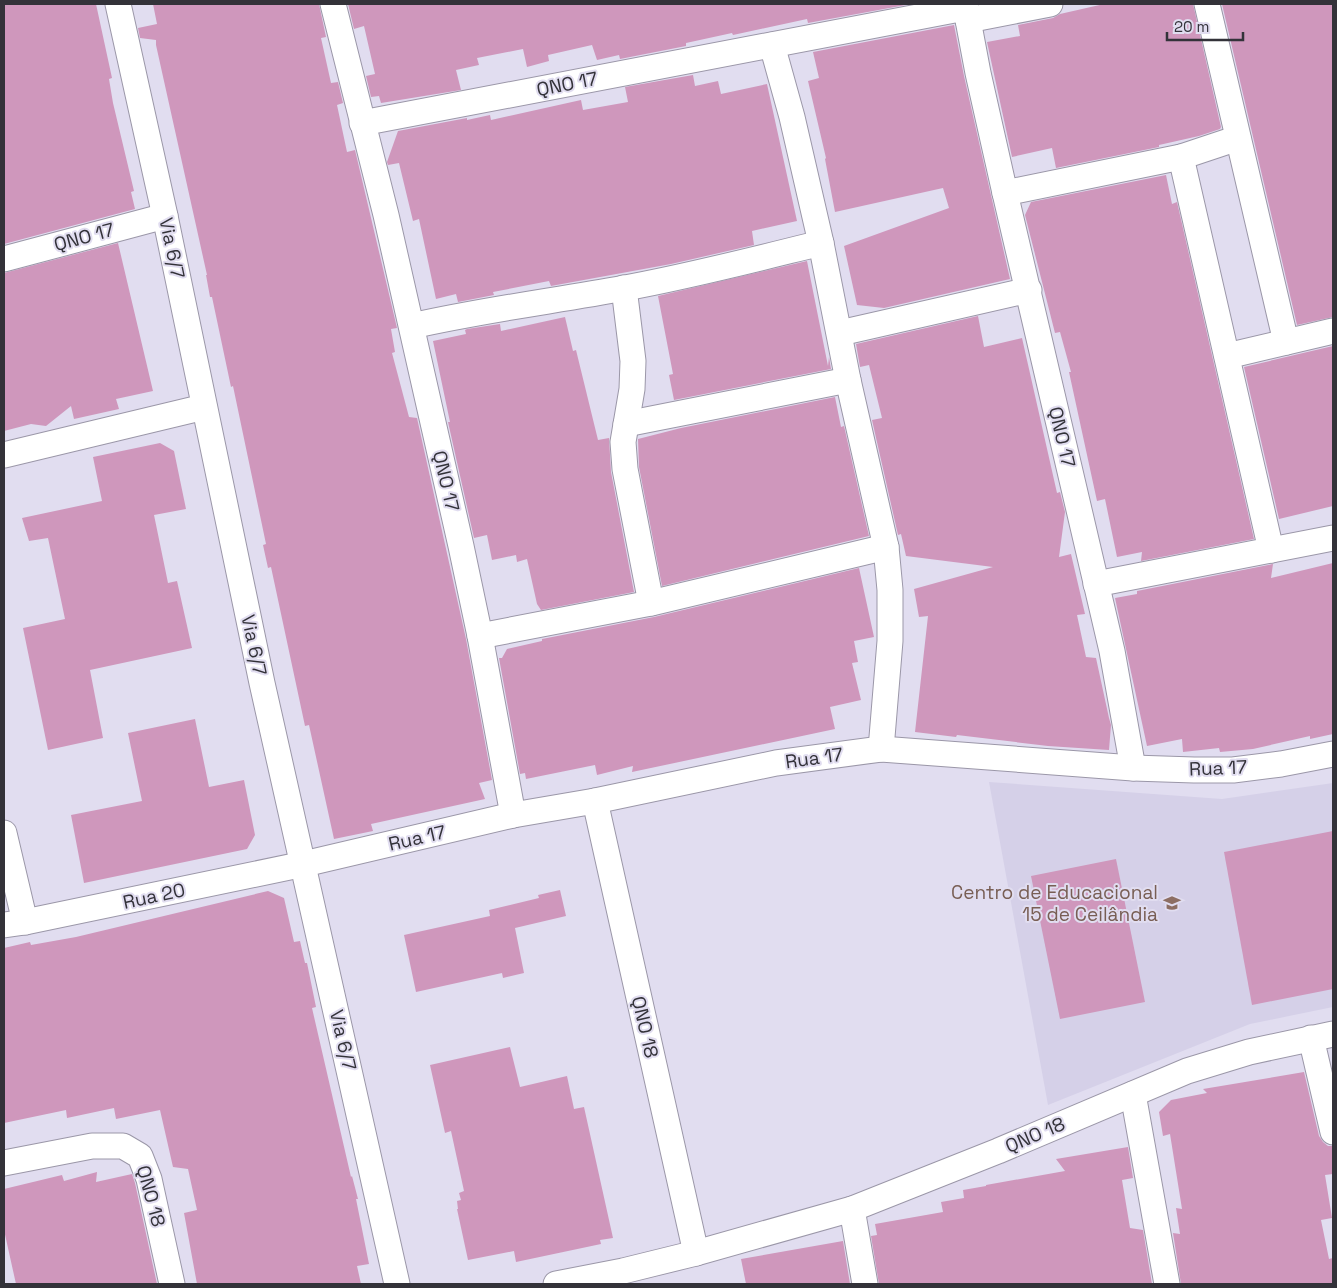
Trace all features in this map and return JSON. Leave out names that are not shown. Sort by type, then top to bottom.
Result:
[{"type":"street","name":"Via 6/7","points":[[118,4],[165,216],[262,683],[397,1284]]},
{"type":"street","name":"QNO 17","points":[[333,4],[412,326],[480,636],[513,815]]},
{"type":"street","name":"QNO 17","points":[[362,123],[772,45],[966,11],[1050,4]]},
{"type":"street","points":[[1207,4],[1286,342]]},
{"type":"street","name":"QNO 17","points":[[966,11],[1005,193],[1096,584],[1118,684],[1133,768]]},
{"type":"street","points":[[772,45],[792,117],[821,244],[848,380],[886,547],[890,590],[890,641],[881,749]]},
{"type":"street","points":[[1005,193],[1181,157],[1238,138]]},
{"type":"street","points":[[1181,157],[1271,550]]},
{"type":"street","name":"QNO 17","points":[[4,259],[165,216]]},
{"type":"street","points":[[412,326],[523,304],[624,288],[684,276],[821,244]]},
{"type":"street","points":[[624,288],[633,361],[632,390],[623,442],[625,469],[651,603]]},
{"type":"street","points":[[840,333],[1029,290]]},
{"type":"street","points":[[1228,356],[1333,331]]},
{"type":"street","points":[[626,424],[848,380]]},
{"type":"street","points":[[4,455],[204,407]]},
{"type":"street","points":[[1096,584],[1333,538]]},
{"type":"street","points":[[480,636],[651,603],[886,547]]},
{"type":"street","name":"Rua 17","points":[[304,864],[513,815],[595,801],[776,764],[881,749],[1133,768],[1194,770],[1233,770],[1281,764],[1333,754]]},
{"type":"street","name":"QNO 18","points":[[595,801],[696,1253]]},
{"type":"street","points":[[4,833],[14,924]]},
{"type":"street","name":"Rua 20","points":[[14,924],[304,864]]},
{"type":"street","name":"QNO 18","points":[[556,1284],[624,1278],[696,1253],[852,1209],[998,1151],[1187,1071],[1249,1052],[1322,1036],[1333,1132]]},
{"type":"street","points":[[1133,1094],[1167,1284]]},
{"type":"street","name":"QNO 18","points":[[4,1162],[92,1146],[123,1146],[140,1156],[149,1179],[172,1284]]},
{"type":"street","points":[[852,1209],[865,1284]]},
{"type":"shaded area","name":"Centro de Educacional 15 de Ceilândia","points":[[989,782],[1222,799],[1333,783],[1333,1007],[1250,1024],[1048,1105]]},
{"type":"building","points":[[4,4],[96,4],[112,78],[109,79],[113,103],[134,191],[131,192],[135,209],[4,244]]},
{"type":"building","points":[[153,4],[319,4],[326,37],[321,38],[331,83],[338,82],[343,103],[337,105],[347,152],[355,150],[397,328],[391,329],[395,352],[392,353],[409,417],[417,418],[466,639],[492,780],[479,783],[485,799],[371,824],[373,831],[334,839],[309,725],[305,726],[271,567],[268,568],[263,545],[266,544],[233,386],[231,387],[212,297],[210,297],[207,275],[156,40],[140,38],[138,28],[157,24]]},
{"type":"building","points":[[348,4],[911,4],[808,23],[807,19],[733,35],[732,33],[686,43],[686,46],[620,59],[619,55],[597,60],[592,45],[548,55],[549,61],[527,67],[523,49],[477,58],[479,65],[456,70],[461,90],[381,103],[379,96],[371,97],[366,76],[375,74],[364,26],[354,29]]},
{"type":"building","points":[[1104,4],[1193,4],[1220,129],[1159,145],[1159,147],[1056,168],[1052,148],[1012,157],[987,42],[1020,36],[1018,25],[1053,18],[1060,14]]},
{"type":"building","points":[[1222,4],[1333,4],[1333,317],[1297,325]]},
{"type":"building","points":[[954,25],[1010,279],[884,308],[857,305],[844,246],[949,208],[943,188],[835,212],[826,158],[808,81],[819,78],[813,52]]},
{"type":"building","points":[[693,75],[695,86],[718,81],[721,94],[767,84],[797,221],[752,231],[754,245],[671,264],[551,286],[549,281],[493,292],[494,295],[458,302],[456,294],[436,299],[419,219],[413,221],[399,163],[388,165],[387,162],[398,131],[490,115],[491,120],[581,100],[583,110],[628,102],[625,87]]},
{"type":"building","points":[[1166,175],[1172,204],[1177,202],[1254,539],[1141,561],[1142,552],[1117,557],[1105,499],[1097,501],[1069,372],[1071,372],[1060,332],[1055,333],[1025,215],[1031,202]]},
{"type":"building","points":[[118,243],[153,391],[116,399],[119,409],[74,419],[71,406],[46,426],[31,424],[4,431],[4,273]]},
{"type":"building","points":[[807,261],[828,366],[829,357],[831,369],[674,400],[669,375],[673,374],[658,296]]},
{"type":"building","points":[[978,316],[984,347],[1022,338],[1057,493],[1060,492],[1065,512],[1059,557],[1071,554],[1085,614],[1077,615],[1086,657],[1096,658],[1111,725],[1109,750],[1048,746],[915,732],[928,616],[919,617],[914,589],[993,567],[906,556],[901,534],[898,535],[872,420],[882,418],[869,365],[860,367],[856,344]]},
{"type":"building","points":[[565,317],[573,351],[576,350],[598,440],[609,438],[611,472],[634,592],[541,610],[537,604],[527,559],[517,562],[516,555],[492,560],[487,535],[474,538],[448,422],[450,422],[433,341],[466,334],[465,330],[467,329],[500,324],[501,331]]},
{"type":"building","points":[[1333,346],[1333,506],[1279,519],[1244,367]]},
{"type":"building","points":[[835,397],[841,427],[844,426],[869,536],[662,586],[639,467],[638,439],[681,428]]},
{"type":"building","points":[[160,443],[174,451],[186,509],[154,515],[168,583],[177,581],[192,648],[90,670],[103,738],[48,750],[23,628],[65,619],[48,538],[29,541],[22,518],[102,501],[93,457]]},
{"type":"building","points":[[1333,563],[1333,734],[1310,739],[1310,736],[1253,749],[1220,752],[1219,748],[1183,752],[1182,739],[1147,746],[1115,598],[1137,594],[1137,591],[1273,564],[1271,578]]},
{"type":"building","points":[[859,568],[874,637],[854,641],[858,662],[852,663],[861,700],[830,707],[835,729],[632,772],[633,766],[597,775],[595,765],[526,779],[525,773],[520,774],[499,658],[502,658],[507,649],[542,641],[542,639],[654,617]]},
{"type":"building","points":[[195,719],[209,787],[244,780],[255,835],[247,849],[84,883],[71,815],[142,801],[128,733]]},
{"type":"building","points":[[1333,831],[1333,989],[1252,1005],[1224,852]]},
{"type":"building","points":[[1116,859],[1145,1002],[1060,1019],[1031,876]]},
{"type":"building","points":[[560,890],[566,916],[515,928],[524,973],[503,978],[502,973],[416,992],[404,935],[490,916],[489,910],[539,898],[538,895]]},
{"type":"building","points":[[268,891],[284,898],[294,942],[300,941],[305,963],[307,963],[316,1007],[312,1008],[351,1177],[358,1199],[356,1199],[369,1264],[357,1266],[361,1284],[197,1284],[184,1213],[197,1210],[188,1169],[173,1167],[160,1110],[116,1119],[114,1108],[67,1118],[66,1110],[4,1123],[4,948],[30,942],[31,945],[76,937]]},
{"type":"building","points":[[510,1047],[520,1087],[567,1076],[574,1109],[584,1107],[613,1238],[600,1240],[601,1244],[516,1262],[514,1251],[468,1260],[457,1209],[457,1201],[461,1200],[459,1193],[464,1191],[451,1131],[445,1133],[430,1065]]},
{"type":"building","points":[[1304,1072],[1319,1136],[1328,1146],[1333,1146],[1333,1174],[1325,1175],[1332,1218],[1321,1220],[1329,1259],[1333,1258],[1333,1284],[1181,1284],[1173,1233],[1180,1234],[1176,1208],[1182,1209],[1170,1134],[1163,1136],[1159,1112],[1171,1100],[1207,1093],[1203,1089]]},
{"type":"building","points":[[1128,1147],[1133,1178],[1122,1180],[1130,1228],[1143,1230],[1152,1284],[879,1284],[871,1236],[877,1235],[875,1224],[943,1212],[941,1202],[964,1198],[963,1190],[1065,1171],[1056,1159]]},
{"type":"building","points":[[97,1172],[96,1182],[132,1174],[157,1284],[16,1284],[4,1230],[4,1189],[62,1175],[64,1181]]},
{"type":"building","points":[[843,1241],[850,1284],[746,1284],[741,1259]]},
{"type":"place","name":"Centro de Educacional 15 de Ceilândia","points":[[1172,903]]}]
